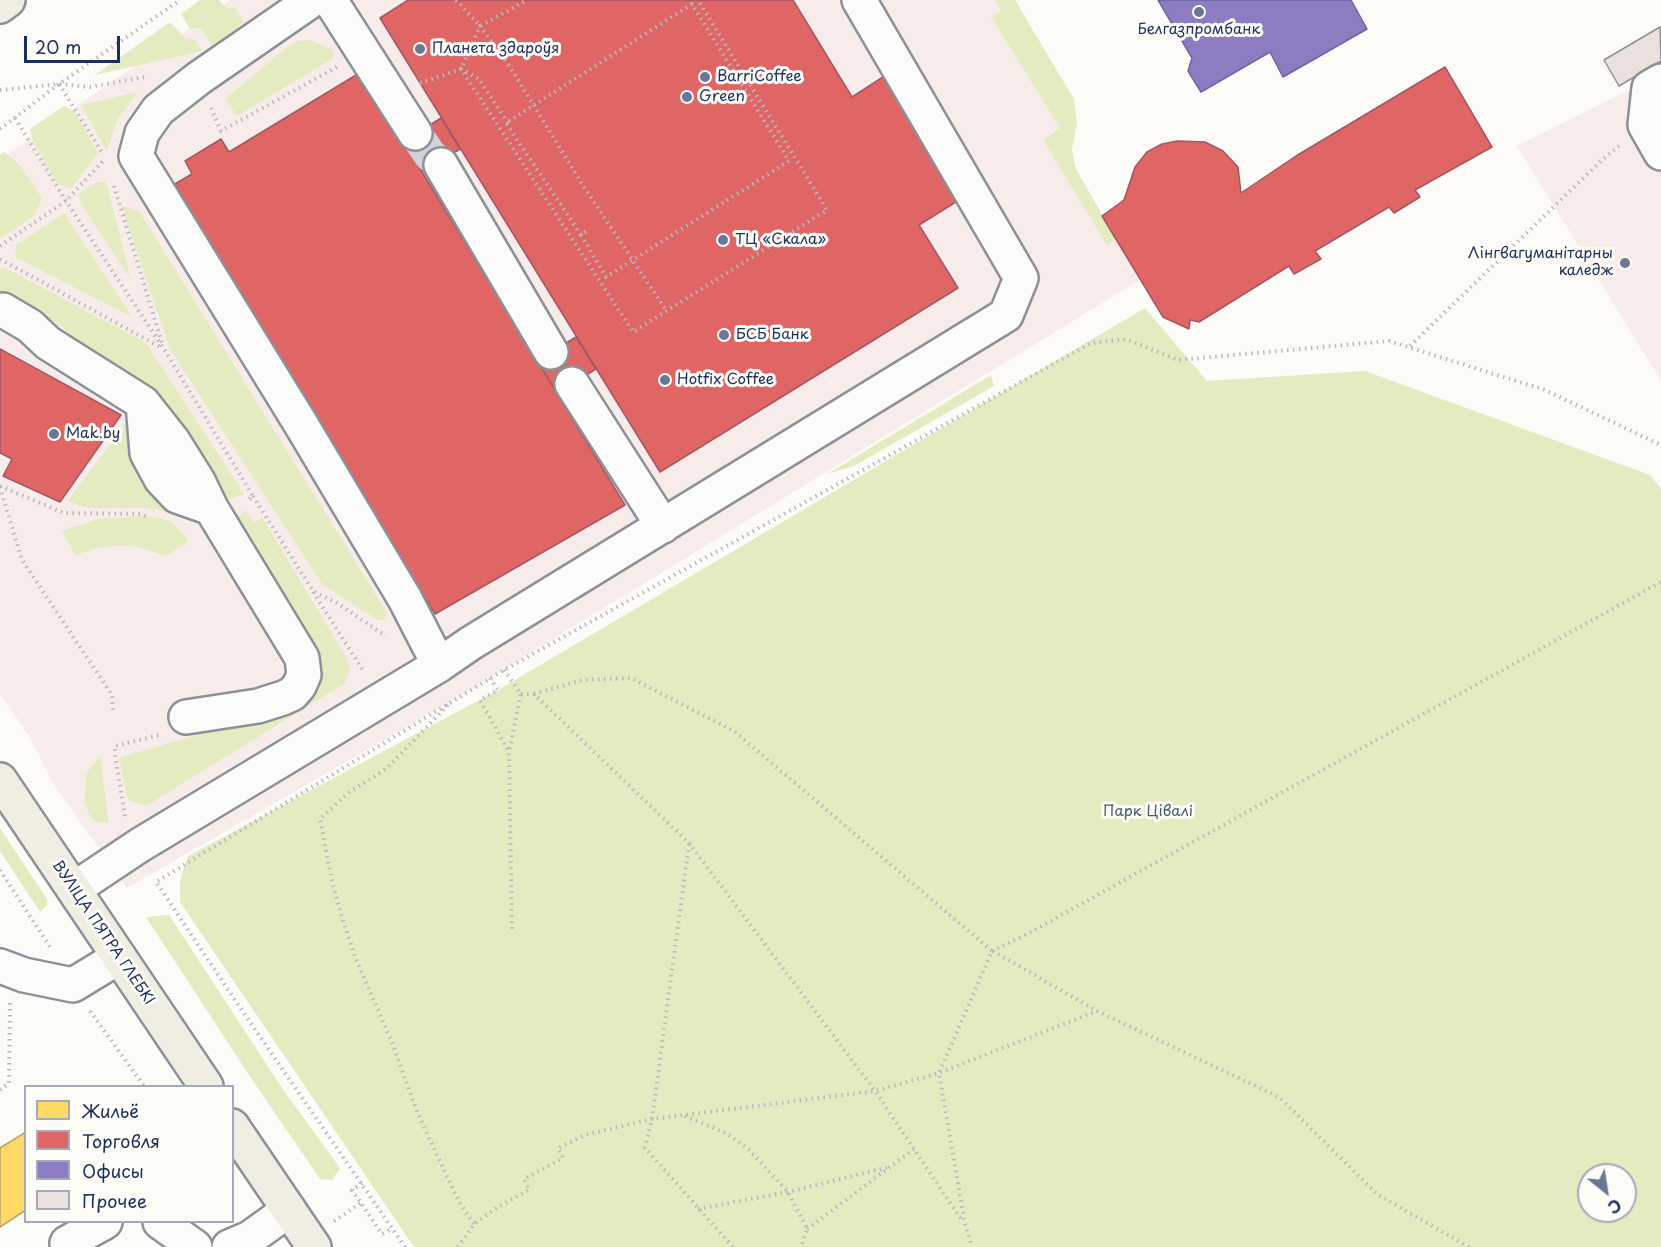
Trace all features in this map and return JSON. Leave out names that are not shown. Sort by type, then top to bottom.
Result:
[{"type":"main road","points":[[0,6],[8,0]]},
{"type":"main road","name":"ВУЛІЦА ПЯТРА ГЛЕБКІ","points":[[0,780],[205,1085]]},
{"type":"main road","points":[[234,1129],[314,1247]]},
{"type":"lane","points":[[312,0],[199,78],[158,110],[142,133],[136,156],[308,434],[405,599],[439,665]]},
{"type":"lane","points":[[330,0],[415,133]]},
{"type":"lane","points":[[74,889],[140,845],[439,665],[471,643],[1006,315],[1021,278],[859,0]]},
{"type":"lane","points":[[1661,81],[1649,88],[1645,125],[1661,153]]},
{"type":"lane","points":[[441,165],[551,352]]},
{"type":"lane","points":[[0,311],[3,310],[30,326],[48,343],[143,403],[173,441],[198,481],[211,507],[302,658],[304,675],[292,694],[258,706],[186,717]]},
{"type":"lane","points":[[572,384],[663,525]]},
{"type":"lane","points":[[5,981],[24,975],[73,985],[119,957]]},
{"type":"lane","points":[[229,1247],[250,1238],[288,1210]]},
{"type":"lane","points":[[67,1243],[102,1223]]},
{"type":"lane","points":[[163,1223],[195,1247]]},
{"type":"path","points":[[0,129],[59,84],[180,0]]},
{"type":"path","points":[[456,0],[510,67],[582,184],[666,310]]},
{"type":"path","points":[[461,69],[480,27],[527,0]]},
{"type":"path","points":[[461,69],[633,333],[827,210],[698,0]]},
{"type":"path","points":[[692,4],[789,161],[606,277],[581,235],[506,123],[692,4]]},
{"type":"path","points":[[421,82],[461,69],[479,79],[526,152]]},
{"type":"path","points":[[59,84],[106,158],[109,169]]},
{"type":"path","points":[[15,118],[66,201],[164,349]]},
{"type":"path","points":[[1409,347],[1602,160],[1645,125]]},
{"type":"path","points":[[112,181],[164,349]]},
{"type":"path","points":[[581,235],[588,230]]},
{"type":"path","points":[[0,258],[164,349]]},
{"type":"path","points":[[405,1247],[156,882],[490,678],[1091,343],[1126,339],[1178,360],[1389,340],[1545,390],[1661,445]]},
{"type":"path","points":[[0,487],[22,560],[112,695],[113,710]]},
{"type":"path","points":[[253,496],[365,674]]},
{"type":"path","points":[[972,1247],[965,1224],[939,1073],[992,951],[1039,928],[1661,582]]},
{"type":"path","points":[[312,591],[337,603],[374,628]]},
{"type":"path","points":[[504,670],[521,694],[509,752],[512,929]]},
{"type":"path","points":[[490,678],[498,690],[480,700],[509,752]]},
{"type":"path","points":[[521,694],[534,694],[582,680],[631,678],[734,730],[992,951],[1097,1011],[1279,1097],[1378,1195],[1469,1247]]},
{"type":"path","points":[[534,694],[689,843],[875,1091],[965,1224]]},
{"type":"path","points":[[452,701],[386,769],[348,794],[320,819],[331,877],[355,957],[391,1040],[418,1114],[459,1202],[474,1224]]},
{"type":"path","points":[[124,817],[115,746],[160,735]]},
{"type":"path","points":[[689,843],[652,1119],[645,1148],[733,1247]]},
{"type":"path","points":[[0,1090],[9,1083],[5,981]]},
{"type":"path","points":[[459,1247],[474,1224],[498,1207],[529,1190],[524,1179],[563,1158],[558,1148],[585,1135],[652,1119],[875,1091],[939,1073],[1097,1011]]},
{"type":"path","points":[[684,1116],[728,1134],[749,1150],[788,1192],[807,1229]]},
{"type":"path","points":[[801,1247],[807,1229],[914,1149]]},
{"type":"path","points":[[698,1209],[788,1192],[889,1167]]},
{"type":"path","points":[[362,1182],[352,1190],[382,1234],[392,1229]]},
{"type":"shaded area","points":[[230,0],[995,0],[1002,11],[991,17],[1061,128],[1044,140],[1107,244],[1116,239],[1140,280],[452,701],[127,888],[54,785],[29,736],[0,694],[0,159]]},
{"type":"shaded area","name":"Лінгвагуманітарны каледж","points":[[1661,74],[1661,381],[1517,146]]},
{"type":"green space","points":[[200,0],[219,0],[227,9],[234,7],[244,22],[213,46],[201,28],[190,29],[181,14]]},
{"type":"green space","points":[[995,0],[1015,0],[1074,99],[1077,123],[1072,150],[1076,169],[1116,239],[1107,245],[1043,140],[1060,128],[991,17],[1001,11]]},
{"type":"green space","points":[[170,22],[186,39],[194,39],[202,51],[95,75]]},
{"type":"green space","points":[[309,40],[332,49],[334,58],[237,116],[225,99],[286,48],[296,41]]},
{"type":"green space","points":[[138,92],[117,120],[107,151],[81,105]]},
{"type":"green space","points":[[64,106],[74,111],[98,153],[70,189],[57,183],[33,141],[30,129]]},
{"type":"green space","points":[[4,152],[19,164],[42,198],[35,215],[0,239],[0,155]]},
{"type":"green space","points":[[106,181],[131,280],[81,204],[79,194],[95,183]]},
{"type":"green space","points":[[121,205],[139,211],[387,613],[384,620],[379,621],[322,584],[170,349]]},
{"type":"green space","points":[[64,213],[132,317],[15,257],[16,245]]},
{"type":"green space","points":[[4,267],[146,343],[244,494],[228,500],[174,417],[75,350],[64,328],[18,297],[0,295],[0,268]]},
{"type":"green space","name":"Парк Цівалі","points":[[1145,308],[1207,381],[1365,371],[1650,475],[1661,489],[1661,1247],[414,1247],[180,902],[180,881],[188,856],[498,690]]},
{"type":"green space","points":[[991,375],[994,386],[854,466],[827,474]]},
{"type":"green space","points":[[134,412],[191,514],[184,518],[155,509],[87,508],[68,501]]},
{"type":"green space","points":[[245,510],[254,522],[262,517],[346,657],[350,670],[345,683],[146,806],[128,800],[119,758],[298,705],[317,654],[237,519]]},
{"type":"green space","points":[[148,516],[171,521],[189,541],[166,556],[132,545],[100,547],[75,555],[62,531],[99,519]]},
{"type":"green space","points":[[100,756],[109,823],[97,822],[89,815],[84,800],[87,772]]},
{"type":"green space","points":[[0,828],[47,899],[47,905],[40,912],[0,851]]},
{"type":"green space","points":[[169,915],[282,1088],[340,1168],[332,1180],[320,1179],[146,917]]},
{"type":"building: Жильё","points":[[24,1133],[24,1211],[0,1227],[0,1148]]},
{"type":"building: Торговля","name":"ТЦ «Скала»","points":[[408,0],[793,0],[852,97],[883,77],[959,200],[919,225],[958,288],[660,472],[380,18]]},
{"type":"building: Торговля","points":[[1445,67],[1492,147],[1415,190],[1420,197],[1394,213],[1389,207],[1315,251],[1321,259],[1294,274],[1289,266],[1199,322],[1190,320],[1189,329],[1163,317],[1102,216],[1124,200],[1135,167],[1147,152],[1162,144],[1177,141],[1205,142],[1223,151],[1238,167],[1241,193],[1296,156]]},
{"type":"building: Торговля","points":[[361,72],[625,505],[435,614],[330,442],[305,396],[173,185],[192,174],[185,161],[221,139],[229,152]]},
{"type":"building: Торговля","points":[[441,118],[460,149],[422,172],[403,142]]},
{"type":"building: Торговля","points":[[576,337],[596,369],[557,393],[537,361]]},
{"type":"building: Торговля","name":"Mak.by","points":[[0,349],[121,415],[60,502],[3,476],[12,459],[0,453]]},
{"type":"building: Офисы","points":[[1158,0],[1351,0],[1367,29],[1283,77],[1270,52],[1201,92],[1188,71],[1192,58]]},
{"type":"building: Прочее","points":[[1660,27],[1661,61],[1619,86],[1604,60]]},
{"type":"tunnel","points":[[415,133],[430,155],[441,165]]},
{"type":"place","name":"Белгазпромбанк","points":[[1199,12]]},
{"type":"place","name":"Планета здароўя","points":[[420,49]]},
{"type":"place","name":"BarriCoffee","points":[[705,77]]},
{"type":"place","name":"Green","points":[[687,97]]},
{"type":"place","name":"ТЦ «Скала»","points":[[723,240]]},
{"type":"place","name":"Лінгвагуманітарны каледж","points":[[1625,263]]},
{"type":"place","name":"БСБ Банк","points":[[724,335]]},
{"type":"place","name":"Hotfix Coffee","points":[[665,380]]},
{"type":"place","name":"Mak.by","points":[[54,434]]}]
